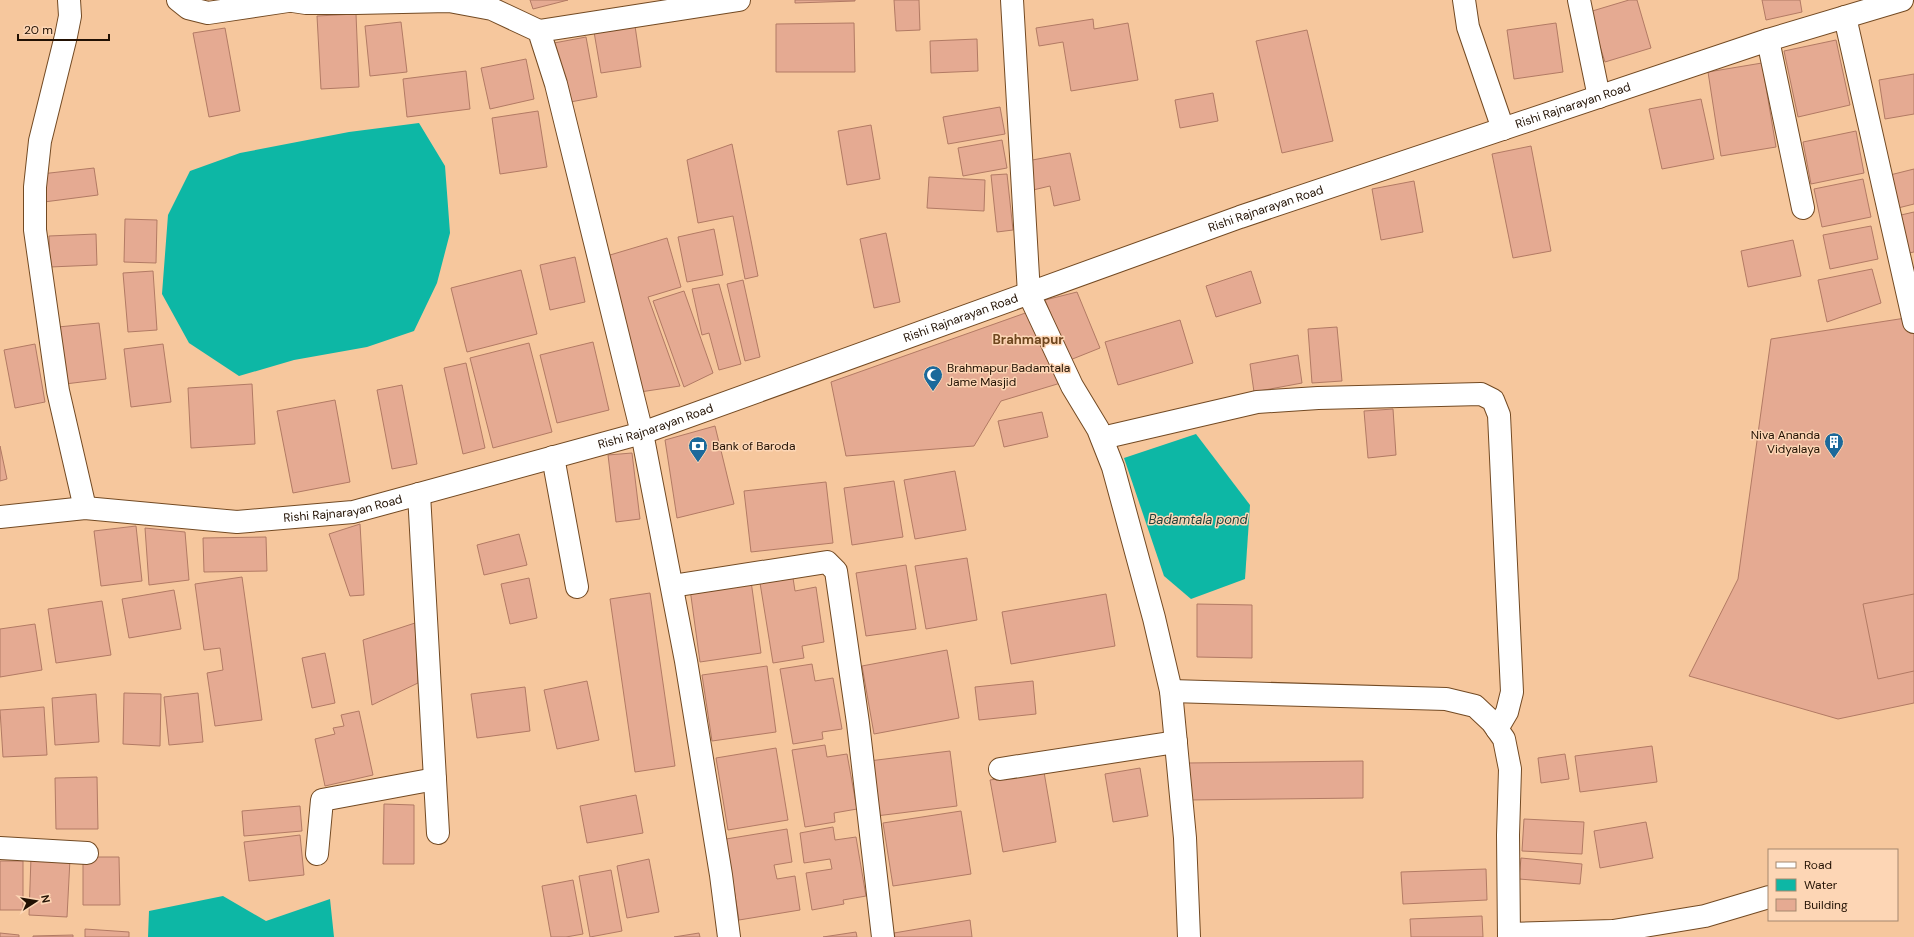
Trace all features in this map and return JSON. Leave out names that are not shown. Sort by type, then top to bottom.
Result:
[{"type":"street","points":[[69,0],[70,16],[66,36],[40,141],[35,187],[35,230],[58,391],[85,508]]},
{"type":"street","points":[[178,0],[188,8],[208,13],[287,0],[356,3],[449,1],[492,9],[539,30],[739,0]]},
{"type":"street","points":[[1012,0],[1029,294],[1072,386],[1102,438],[1117,482],[1154,618],[1171,691],[1185,838],[1189,937]]},
{"type":"street","points":[[1464,0],[1468,27],[1503,129]]},
{"type":"street","points":[[1579,0],[1599,97]]},
{"type":"street","name":"Rishi Rajnarayan Road","points":[[0,516],[85,508],[237,522],[353,512],[642,433],[1248,215],[1768,40],[1902,0]]},
{"type":"street","points":[[1845,17],[1914,322]]},
{"type":"street","points":[[539,30],[558,91],[642,433],[687,669],[721,875],[729,937]]},
{"type":"street","points":[[1768,40],[1803,208]]},
{"type":"street","points":[[1102,438],[1257,402],[1318,398],[1481,394],[1493,400],[1499,415],[1512,692],[1507,712],[1497,729]]},
{"type":"street","points":[[553,457],[577,587]]},
{"type":"street","points":[[418,494],[438,834]]},
{"type":"street","points":[[672,586],[827,562],[836,571],[858,723],[883,937]]},
{"type":"street","points":[[1171,691],[1446,699],[1475,706],[1497,729],[1504,740],[1510,768],[1508,835],[1509,936],[1613,931],[1705,916],[1768,897]]},
{"type":"street","points":[[1000,769],[1176,742]]},
{"type":"street","points":[[317,854],[322,800],[435,779]]},
{"type":"street","points":[[0,848],[87,853]]},
{"type":"water","points":[[419,123],[445,166],[450,233],[437,283],[414,331],[367,347],[294,360],[239,376],[189,343],[162,294],[168,215],[190,171],[240,153],[349,132]]},
{"type":"water","name":"Badamtala pond","points":[[1196,434],[1250,505],[1245,579],[1191,599],[1164,576],[1124,458]]},
{"type":"water","points":[[223,896],[266,921],[330,899],[334,937],[148,937],[149,911]]},
{"type":"building","points":[[530,0],[568,0],[533,9]]},
{"type":"building","points":[[795,0],[855,0],[855,1],[795,3]]},
{"type":"building","points":[[894,0],[919,0],[920,30],[896,31]]},
{"type":"building","points":[[1629,0],[1637,0],[1651,48],[1605,62],[1589,12]]},
{"type":"building","points":[[1762,0],[1800,0],[1802,12],[1766,20]]},
{"type":"building","points":[[356,14],[359,87],[321,89],[317,16]]},
{"type":"building","points":[[634,19],[641,67],[601,73],[593,26]]},
{"type":"building","points":[[1093,19],[1094,29],[1128,23],[1138,80],[1071,91],[1063,42],[1039,46],[1036,28]]},
{"type":"building","points":[[401,22],[407,72],[370,76],[365,26]]},
{"type":"building","points":[[854,23],[855,72],[776,72],[776,24]]},
{"type":"building","points":[[1556,23],[1563,72],[1514,79],[1507,30]]},
{"type":"building","points":[[225,28],[240,111],[209,117],[193,33]]},
{"type":"building","points":[[1307,30],[1333,141],[1282,153],[1256,41]]},
{"type":"building","points":[[586,37],[597,97],[565,103],[554,43]]},
{"type":"building","points":[[977,39],[978,71],[931,73],[930,41]]},
{"type":"building","points":[[1836,40],[1850,105],[1798,117],[1784,51]]},
{"type":"building","points":[[526,59],[534,99],[490,109],[481,68]]},
{"type":"building","points":[[1762,63],[1776,147],[1721,156],[1708,72]]},
{"type":"building","points":[[466,71],[470,109],[407,117],[403,79]]},
{"type":"building","points":[[1914,74],[1914,114],[1885,119],[1879,80]]},
{"type":"building","points":[[1213,93],[1218,121],[1180,128],[1175,100]]},
{"type":"building","points":[[1701,99],[1714,159],[1662,169],[1649,109]]},
{"type":"building","points":[[1000,107],[1005,134],[948,144],[943,117]]},
{"type":"building","points":[[538,111],[547,167],[500,174],[492,118]]},
{"type":"building","points":[[871,125],[880,179],[847,185],[838,131]]},
{"type":"building","points":[[1856,131],[1864,173],[1811,184],[1803,142]]},
{"type":"building","points":[[1002,140],[1007,168],[963,176],[958,148]]},
{"type":"building","points":[[732,144],[758,276],[745,279],[733,216],[698,223],[687,160]]},
{"type":"building","points":[[1531,146],[1551,251],[1513,258],[1492,154]]},
{"type":"building","points":[[1070,153],[1080,200],[1054,206],[1050,186],[1033,190],[1027,161]]},
{"type":"building","points":[[94,168],[98,195],[44,202],[41,174]]},
{"type":"building","points":[[1914,169],[1914,204],[1898,208],[1890,175]]},
{"type":"building","points":[[1007,174],[1013,230],[997,232],[991,175]]},
{"type":"building","points":[[929,177],[985,180],[984,211],[927,208]]},
{"type":"building","points":[[1863,179],[1871,217],[1822,227],[1814,189]]},
{"type":"building","points":[[1414,181],[1423,232],[1381,240],[1372,189]]},
{"type":"building","points":[[1914,212],[1914,252],[1909,253],[1901,215]]},
{"type":"building","points":[[125,219],[157,220],[156,263],[124,262]]},
{"type":"building","points":[[1871,226],[1878,259],[1830,269],[1823,235]]},
{"type":"building","points":[[714,229],[723,275],[687,282],[678,237]]},
{"type":"building","points":[[886,233],[900,302],[874,308],[860,239]]},
{"type":"building","points":[[96,234],[97,265],[50,267],[49,236]]},
{"type":"building","points":[[667,238],[681,287],[648,297],[680,386],[640,392],[600,258]]},
{"type":"building","points":[[1793,240],[1801,276],[1748,287],[1741,251]]},
{"type":"building","points":[[575,257],[585,302],[550,310],[540,265]]},
{"type":"building","points":[[1872,269],[1881,303],[1827,322],[1818,280]]},
{"type":"building","points":[[521,270],[537,334],[467,352],[451,288]]},
{"type":"building","points":[[153,271],[157,330],[128,332],[123,273]]},
{"type":"building","points":[[1251,271],[1261,303],[1216,317],[1206,286]]},
{"type":"building","points":[[743,280],[760,357],[745,361],[727,284]]},
{"type":"building","points":[[719,284],[741,364],[719,370],[709,333],[702,335],[692,289]]},
{"type":"building","points":[[684,291],[713,373],[684,387],[653,301]]},
{"type":"building","points":[[1077,292],[1100,348],[1070,360],[1045,300]]},
{"type":"building","name":"Brahmapur Badamtala Jame Masjid","points":[[1031,311],[1064,382],[1001,401],[974,446],[846,456],[831,382]]},
{"type":"building","name":"Niva Ananda Vidyalaya","points":[[1912,317],[1914,330],[1914,703],[1838,719],[1689,676],[1738,579],[1771,339]]},
{"type":"building","points":[[1180,320],[1193,363],[1118,385],[1105,342]]},
{"type":"building","points":[[99,323],[106,379],[65,384],[58,327]]},
{"type":"building","points":[[1337,327],[1342,381],[1312,383],[1308,329]]},
{"type":"building","points":[[593,342],[609,410],[557,423],[540,355]]},
{"type":"building","points":[[529,343],[552,432],[493,448],[470,358]]},
{"type":"building","points":[[35,344],[45,402],[15,408],[4,350]]},
{"type":"building","points":[[163,344],[171,402],[131,407],[124,349]]},
{"type":"building","points":[[1298,355],[1302,383],[1254,392],[1250,364]]},
{"type":"building","points":[[466,363],[485,448],[463,454],[444,368]]},
{"type":"building","points":[[252,384],[255,444],[191,448],[188,388]]},
{"type":"building","points":[[402,385],[417,464],[392,469],[377,390]]},
{"type":"building","points":[[335,400],[350,482],[293,493],[277,411]]},
{"type":"building","points":[[1393,409],[1396,455],[1368,458],[1364,411]]},
{"type":"building","points":[[1042,412],[1048,437],[1004,447],[998,421]]},
{"type":"building","points":[[715,426],[734,504],[677,518],[665,440]]},
{"type":"building","points":[[0,446],[7,479],[0,481]]},
{"type":"building","points":[[632,453],[640,519],[616,522],[608,455]]},
{"type":"building","points":[[955,471],[966,530],[915,539],[904,480]]},
{"type":"building","points":[[894,481],[903,537],[852,545],[844,488]]},
{"type":"building","points":[[826,482],[833,543],[751,552],[744,491]]},
{"type":"building","points":[[360,524],[364,595],[350,596],[329,534]]},
{"type":"building","points":[[136,526],[142,581],[101,586],[94,531]]},
{"type":"building","points":[[145,528],[185,532],[189,580],[149,585]]},
{"type":"building","points":[[519,534],[527,565],[484,575],[477,545]]},
{"type":"building","points":[[266,537],[267,571],[204,572],[203,538]]},
{"type":"building","points":[[967,558],[977,620],[926,629],[915,566]]},
{"type":"building","points":[[906,565],[916,629],[866,636],[856,573]]},
{"type":"building","points":[[242,577],[262,720],[215,726],[207,673],[223,670],[220,648],[204,650],[195,584]]},
{"type":"building","points":[[529,578],[537,618],[510,624],[501,584]]},
{"type":"building","points":[[793,578],[795,591],[816,587],[824,642],[802,646],[804,658],[773,663],[760,583]]},
{"type":"building","points":[[751,581],[761,653],[700,662],[690,589]]},
{"type":"building","points":[[174,590],[181,629],[129,638],[122,599]]},
{"type":"building","points":[[650,593],[675,766],[635,772],[610,599]]},
{"type":"building","points":[[1106,594],[1115,646],[1011,664],[1002,612]]},
{"type":"building","points":[[1914,594],[1914,671],[1878,679],[1863,604]]},
{"type":"building","points":[[102,601],[111,655],[56,663],[48,609]]},
{"type":"building","points":[[1197,604],[1252,605],[1252,658],[1197,657]]},
{"type":"building","points":[[415,623],[418,683],[372,705],[363,640]]},
{"type":"building","points":[[35,624],[42,670],[0,677],[0,629]]},
{"type":"building","points":[[947,650],[959,718],[874,734],[862,666]]},
{"type":"building","points":[[325,653],[335,703],[312,708],[302,658]]},
{"type":"building","points":[[812,664],[815,681],[833,678],[842,729],[822,732],[823,739],[793,744],[780,669]]},
{"type":"building","points":[[767,666],[776,732],[712,741],[702,675]]},
{"type":"building","points":[[587,681],[599,740],[557,749],[544,690]]},
{"type":"building","points":[[1033,681],[1036,714],[979,720],[975,687]]},
{"type":"building","points":[[525,687],[530,731],[477,738],[471,694]]},
{"type":"building","points":[[124,693],[161,694],[160,746],[123,744]]},
{"type":"building","points":[[198,693],[203,742],[169,745],[164,697]]},
{"type":"building","points":[[96,694],[99,742],[55,745],[52,698]]},
{"type":"building","points":[[44,707],[47,755],[3,757],[0,710]]},
{"type":"building","points":[[359,711],[373,775],[325,786],[315,739],[335,734],[333,728],[344,726],[341,715]]},
{"type":"building","points":[[825,745],[827,757],[847,754],[857,809],[834,813],[835,822],[805,827],[792,750]]},
{"type":"building","points":[[1652,746],[1657,782],[1580,792],[1575,756]]},
{"type":"building","points":[[776,748],[788,820],[728,830],[716,758]]},
{"type":"building","points":[[950,751],[957,806],[876,816],[869,761]]},
{"type":"building","points":[[1565,754],[1569,779],[1541,783],[1538,758]]},
{"type":"building","points":[[1363,761],[1363,798],[1188,800],[1187,763]]},
{"type":"building","points":[[1140,768],[1148,816],[1113,822],[1105,774]]},
{"type":"building","points":[[1044,772],[1056,842],[1003,852],[990,780]]},
{"type":"building","points":[[97,777],[98,829],[56,829],[55,778]]},
{"type":"building","points":[[636,795],[643,833],[587,843],[580,806]]},
{"type":"building","points":[[384,804],[414,805],[414,864],[383,864]]},
{"type":"building","points":[[300,806],[302,831],[244,836],[242,811]]},
{"type":"building","points":[[961,811],[971,874],[893,886],[883,823]]},
{"type":"building","points":[[1524,819],[1584,822],[1582,854],[1522,851]]},
{"type":"building","points":[[1646,822],[1653,858],[1600,868],[1594,831]]},
{"type":"building","points":[[833,827],[835,840],[856,837],[866,896],[843,900],[844,904],[812,910],[806,873],[832,869],[830,859],[804,863],[800,833]]},
{"type":"building","points":[[787,829],[792,862],[774,865],[777,879],[795,876],[800,910],[739,920],[726,839]]},
{"type":"building","points":[[300,835],[304,875],[249,881],[244,842]]},
{"type":"building","points":[[31,857],[70,859],[67,917],[29,915]]},
{"type":"building","points":[[83,857],[119,857],[120,905],[83,905]]},
{"type":"building","points":[[1521,858],[1582,864],[1580,884],[1519,879]]},
{"type":"building","points":[[649,859],[659,912],[627,918],[617,866]]},
{"type":"building","points":[[0,861],[23,861],[23,910],[0,910]]},
{"type":"building","points":[[1486,869],[1487,900],[1403,904],[1401,872]]},
{"type":"building","points":[[611,870],[622,931],[590,937],[579,876]]},
{"type":"building","points":[[573,880],[583,934],[566,937],[551,937],[542,886]]},
{"type":"building","points":[[1482,916],[1483,937],[1411,937],[1410,919]]},
{"type":"building","points":[[970,920],[972,937],[895,937],[894,933]]},
{"type":"building","points":[[85,929],[129,932],[129,937],[85,937]]},
{"type":"building","points":[[856,932],[857,937],[823,937]]},
{"type":"building","points":[[0,933],[19,935],[19,937],[0,937]]},
{"type":"building","points":[[699,933],[700,937],[674,937]]},
{"type":"building","points":[[73,935],[73,937],[33,937],[33,936]]},
{"type":"place","name":"Brahmapur Badamtala Jame Masjid","points":[[933,392]]},
{"type":"place","name":"Niva Ananda Vidyalaya","points":[[1834,459]]},
{"type":"place","name":"Bank of Baroda","points":[[698,463]]},
{"type":"district","name":"Brahmapur","points":[[1028,339]]}]
